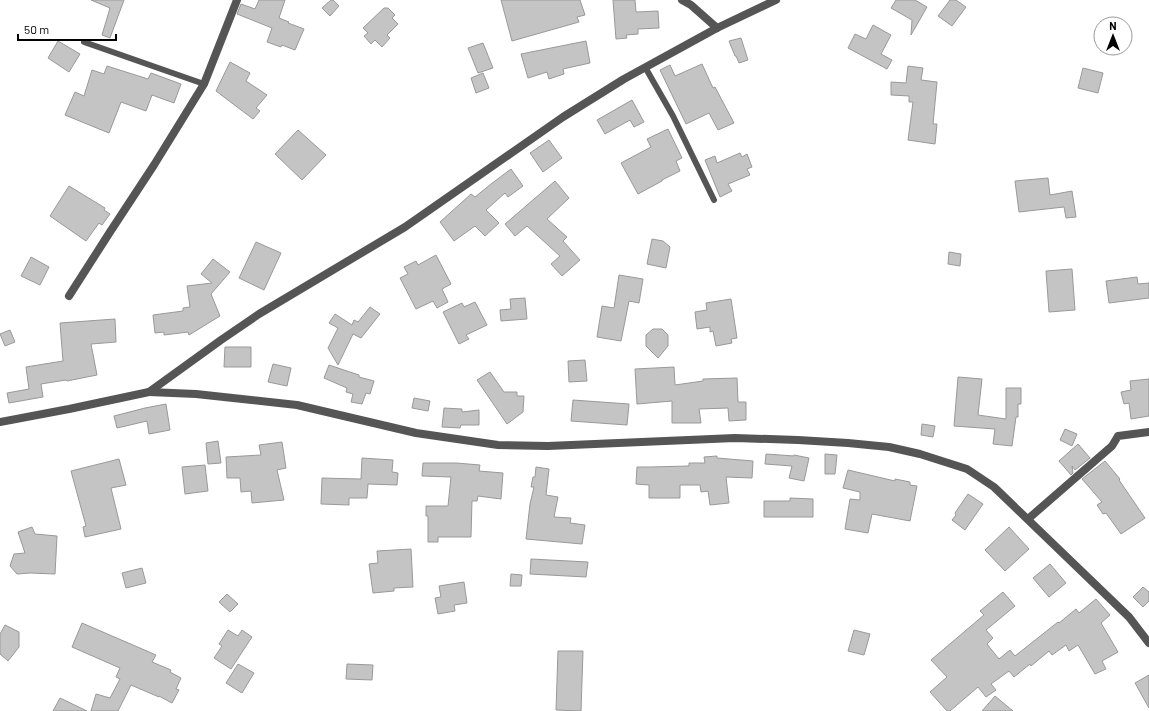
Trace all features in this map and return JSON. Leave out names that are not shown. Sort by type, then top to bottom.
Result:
[{"type":"street","points":[[69,296],[154,165],[204,84],[237,0]]},
{"type":"street","points":[[682,0],[691,5],[717,28]]},
{"type":"street","points":[[149,392],[259,314],[405,227],[563,117],[645,67],[717,28],[776,0]]},
{"type":"street","points":[[0,422],[98,404],[149,392],[196,394],[296,405],[416,433],[498,445],[548,446],[735,438],[798,440],[889,447],[920,454],[967,469],[994,486],[1130,617],[1149,643]]},
{"type":"street","points":[[1028,518],[1108,450],[1118,436],[1149,432]]},
{"type":"lane","points":[[84,42],[204,84]]},
{"type":"lane","points":[[645,67],[673,116],[714,200]]},
{"type":"building","points":[[91,0],[124,0],[110,38],[102,35],[110,8]]},
{"type":"building","points":[[259,0],[285,0],[279,18],[304,29],[295,50],[282,45],[281,47],[267,42],[272,28],[237,14],[241,4],[255,9]]},
{"type":"building","points":[[331,0],[339,6],[330,16],[322,8]]},
{"type":"building","points":[[501,0],[580,0],[585,15],[577,17],[579,22],[512,41]]},
{"type":"building","points":[[613,0],[635,0],[636,12],[658,11],[659,28],[638,29],[638,34],[626,35],[627,38],[616,39]]},
{"type":"building","points":[[896,0],[915,0],[927,7],[911,35],[912,20],[891,8]]},
{"type":"building","points":[[950,0],[956,0],[966,7],[952,26],[938,16]]},
{"type":"building","points":[[384,8],[388,8],[395,15],[392,18],[398,24],[387,35],[390,38],[382,47],[375,40],[371,44],[364,36],[368,33],[363,28]]},
{"type":"building","points":[[873,25],[891,35],[881,54],[892,60],[887,69],[848,48],[855,34],[866,39]]},
{"type":"building","points":[[741,38],[748,60],[739,63],[729,41]]},
{"type":"building","points":[[58,41],[80,54],[69,72],[48,58]]},
{"type":"building","points":[[586,41],[590,63],[563,69],[564,74],[549,79],[547,72],[528,78],[521,54]]},
{"type":"building","points":[[483,43],[493,68],[478,73],[468,48]]},
{"type":"building","points":[[230,62],[250,73],[246,81],[267,95],[256,108],[260,111],[253,119],[216,91]]},
{"type":"building","points":[[702,64],[713,88],[715,87],[734,123],[718,130],[709,113],[686,124],[660,70],[670,65],[675,76]]},
{"type":"building","points":[[107,66],[148,79],[151,73],[181,84],[174,103],[152,95],[146,111],[121,102],[109,133],[65,115],[75,92],[84,96],[92,70],[104,74]]},
{"type":"building","points":[[908,66],[923,68],[921,80],[937,82],[933,124],[937,124],[935,144],[908,140],[913,102],[909,102],[909,96],[891,95],[891,82],[906,83]]},
{"type":"building","points":[[1083,68],[1103,73],[1098,93],[1078,88]]},
{"type":"building","points":[[483,73],[489,88],[476,93],[471,78]]},
{"type":"building","points":[[632,100],[644,122],[634,127],[630,120],[605,134],[597,120]]},
{"type":"building","points":[[668,129],[682,158],[676,161],[680,171],[638,194],[621,163],[651,147],[647,139]]},
{"type":"building","points":[[298,130],[326,155],[302,180],[275,154]]},
{"type":"building","points":[[549,140],[562,158],[543,172],[530,153]]},
{"type":"building","points":[[740,153],[742,157],[747,154],[752,167],[747,169],[750,175],[728,184],[732,191],[720,197],[705,160],[715,156],[717,163]]},
{"type":"building","points":[[511,169],[523,186],[508,197],[505,193],[486,210],[499,223],[485,236],[475,226],[454,241],[440,222],[471,194],[475,197]]},
{"type":"building","points":[[1048,178],[1050,195],[1072,191],[1076,217],[1066,218],[1064,207],[1019,212],[1015,181]]},
{"type":"building","points":[[555,181],[569,198],[547,219],[567,237],[563,241],[580,260],[562,276],[551,264],[560,256],[527,226],[515,236],[505,224]]},
{"type":"building","points":[[69,186],[105,208],[104,210],[110,214],[102,225],[99,223],[86,241],[50,216]]},
{"type":"building","points":[[652,239],[663,241],[670,247],[666,268],[647,264]]},
{"type":"building","points":[[256,242],[281,253],[264,290],[239,278]]},
{"type":"building","points":[[949,252],[961,254],[960,266],[948,264]]},
{"type":"building","points":[[436,255],[451,284],[442,289],[448,302],[437,308],[433,301],[416,309],[400,278],[408,274],[404,267],[416,261],[418,265]]},
{"type":"building","points":[[31,257],[49,267],[40,285],[21,276]]},
{"type":"building","points":[[213,259],[230,272],[211,294],[220,316],[189,335],[188,332],[164,335],[164,332],[155,333],[153,315],[183,311],[183,308],[190,307],[187,286],[212,283],[201,274]]},
{"type":"building","points":[[1072,269],[1075,310],[1049,312],[1046,271]]},
{"type":"building","points":[[619,275],[643,279],[639,303],[629,301],[621,341],[597,337],[602,306],[614,308]]},
{"type":"building","points":[[1137,277],[1138,284],[1149,283],[1149,298],[1109,303],[1106,281]]},
{"type":"building","points":[[525,298],[527,319],[501,321],[500,310],[511,309],[510,299]]},
{"type":"building","points":[[731,299],[737,338],[731,339],[732,343],[716,346],[713,331],[710,332],[710,327],[697,329],[695,312],[707,310],[706,303]]},
{"type":"building","points":[[475,302],[487,325],[466,335],[469,339],[459,344],[443,312],[462,303],[464,307]]},
{"type":"building","points":[[370,307],[380,314],[361,338],[353,334],[338,365],[328,348],[338,328],[329,323],[335,314],[352,325],[354,320],[358,322]]},
{"type":"building","points":[[115,319],[116,342],[91,344],[97,375],[41,384],[43,397],[9,403],[7,393],[29,389],[26,367],[63,361],[60,323]]},
{"type":"building","points":[[653,329],[662,329],[668,335],[668,346],[658,358],[646,346],[646,335]]},
{"type":"building","points":[[10,330],[15,342],[5,346],[0,334]]},
{"type":"building","points":[[225,347],[251,347],[251,367],[224,367]]},
{"type":"building","points":[[585,360],[587,381],[569,382],[568,361]]},
{"type":"building","points":[[273,364],[291,368],[287,386],[268,382]]},
{"type":"building","points":[[329,365],[359,375],[359,377],[374,381],[370,394],[366,393],[362,404],[351,402],[353,394],[346,392],[347,388],[324,378]]},
{"type":"building","points":[[674,367],[675,385],[703,381],[703,379],[737,378],[738,402],[746,402],[746,420],[729,421],[728,408],[699,409],[701,423],[672,423],[672,401],[637,404],[635,369]]},
{"type":"building","points":[[490,372],[504,392],[517,392],[517,396],[524,396],[523,412],[507,424],[477,380]]},
{"type":"building","points":[[958,377],[982,379],[978,415],[1006,419],[1006,388],[1021,388],[1021,404],[1018,404],[1018,417],[1016,417],[1012,446],[993,444],[995,429],[954,426]]},
{"type":"building","points":[[1149,379],[1149,416],[1131,419],[1129,403],[1124,404],[1121,392],[1131,390],[1130,381]]},
{"type":"building","points":[[414,398],[430,401],[428,411],[412,408]]},
{"type":"building","points":[[573,400],[629,404],[627,425],[571,421]]},
{"type":"building","points":[[166,404],[170,430],[149,434],[147,421],[117,428],[114,416]]},
{"type":"building","points":[[444,408],[462,409],[462,412],[479,410],[479,425],[461,425],[460,428],[442,427]]},
{"type":"building","points":[[922,424],[935,426],[933,437],[921,435]]},
{"type":"building","points":[[1065,429],[1077,434],[1072,446],[1060,440]]},
{"type":"building","points":[[218,441],[221,463],[208,464],[206,443]]},
{"type":"building","points":[[282,442],[286,468],[277,470],[284,500],[252,503],[251,491],[241,492],[240,478],[227,478],[226,457],[261,455],[259,445]]},
{"type":"building","points":[[1078,444],[1090,458],[1075,470],[1072,466],[1073,473],[1071,475],[1059,461]]},
{"type":"building","points":[[766,454],[794,455],[809,458],[804,481],[789,478],[792,466],[765,464]]},
{"type":"building","points":[[825,454],[837,455],[835,474],[825,474]]},
{"type":"building","points":[[717,456],[717,458],[753,461],[752,478],[726,477],[729,503],[710,505],[708,491],[701,492],[700,485],[680,485],[680,498],[649,498],[649,485],[636,484],[637,467],[689,466],[689,463],[705,463],[704,457]]},
{"type":"building","points":[[362,458],[393,460],[392,472],[398,473],[397,485],[368,484],[367,498],[349,498],[349,505],[321,504],[322,478],[361,479]]},
{"type":"building","points":[[119,459],[126,485],[111,488],[121,529],[85,537],[83,527],[86,526],[71,471]]},
{"type":"building","points":[[1105,461],[1120,479],[1119,480],[1145,518],[1121,534],[1106,513],[1103,514],[1097,505],[1102,502],[1082,479]]},
{"type":"building","points":[[423,463],[480,465],[479,471],[503,473],[501,499],[478,496],[477,501],[472,501],[471,537],[438,537],[438,542],[428,542],[428,516],[426,516],[426,506],[448,506],[451,477],[422,476]]},
{"type":"building","points":[[205,465],[208,491],[185,494],[182,467]]},
{"type":"building","points":[[536,467],[549,469],[546,495],[558,497],[554,517],[571,518],[570,523],[585,525],[582,544],[526,539],[530,504],[534,487],[531,487],[533,477],[535,477]]},
{"type":"building","points":[[848,470],[895,481],[895,479],[910,482],[910,485],[917,486],[910,521],[872,514],[868,533],[845,529],[850,499],[860,500],[860,492],[843,488]]},
{"type":"building","points":[[968,494],[983,504],[965,530],[952,520]]},
{"type":"building","points":[[790,498],[813,499],[813,517],[764,517],[764,501],[790,501]]},
{"type":"building","points":[[32,527],[35,534],[57,536],[55,574],[17,574],[10,566],[14,554],[25,553],[18,532]]},
{"type":"building","points":[[1009,527],[1029,549],[1005,571],[985,550]]},
{"type":"building","points":[[411,549],[413,587],[394,588],[394,591],[373,593],[369,564],[378,563],[377,551]]},
{"type":"building","points":[[531,559],[588,562],[586,577],[530,574]]},
{"type":"building","points":[[1050,564],[1066,583],[1049,597],[1033,578]]},
{"type":"building","points":[[142,568],[146,583],[126,588],[122,573]]},
{"type":"building","points":[[511,574],[522,575],[521,586],[510,586]]},
{"type":"building","points":[[464,582],[467,603],[454,605],[455,611],[438,614],[435,598],[441,597],[439,586]]},
{"type":"building","points":[[1143,587],[1149,592],[1149,601],[1143,607],[1133,597]]},
{"type":"building","points":[[1003,592],[1015,606],[986,630],[993,638],[987,644],[999,659],[1010,650],[1015,656],[1076,609],[1079,613],[1096,599],[1110,615],[1101,623],[1118,652],[1102,661],[1106,669],[1095,674],[1078,645],[1069,651],[1066,645],[1052,655],[1049,651],[1031,666],[1030,664],[1014,677],[1009,671],[991,684],[996,690],[986,697],[978,687],[950,711],[947,711],[930,692],[947,677],[931,660],[984,615],[980,611]]},
{"type":"building","points":[[227,594],[238,604],[230,612],[219,602]]},
{"type":"building","points":[[82,623],[156,655],[152,662],[171,670],[170,672],[181,678],[176,689],[179,690],[172,703],[131,685],[118,711],[91,711],[96,694],[110,698],[120,679],[116,677],[120,668],[72,647]]},
{"type":"building","points":[[5,625],[19,632],[19,647],[8,661],[0,654],[0,634]]},
{"type":"building","points":[[228,630],[238,636],[242,630],[252,637],[231,669],[214,658],[222,646],[219,644]]},
{"type":"building","points":[[854,630],[870,634],[864,655],[848,651]]},
{"type":"building","points":[[558,651],[583,651],[581,711],[556,710]]},
{"type":"building","points":[[238,664],[254,673],[242,693],[226,683]]},
{"type":"building","points":[[347,664],[373,665],[372,680],[346,679]]},
{"type":"building","points":[[1149,675],[1149,708],[1135,683]]},
{"type":"building","points":[[995,696],[1013,711],[982,711]]},
{"type":"building","points":[[60,698],[87,711],[53,711]]}]
